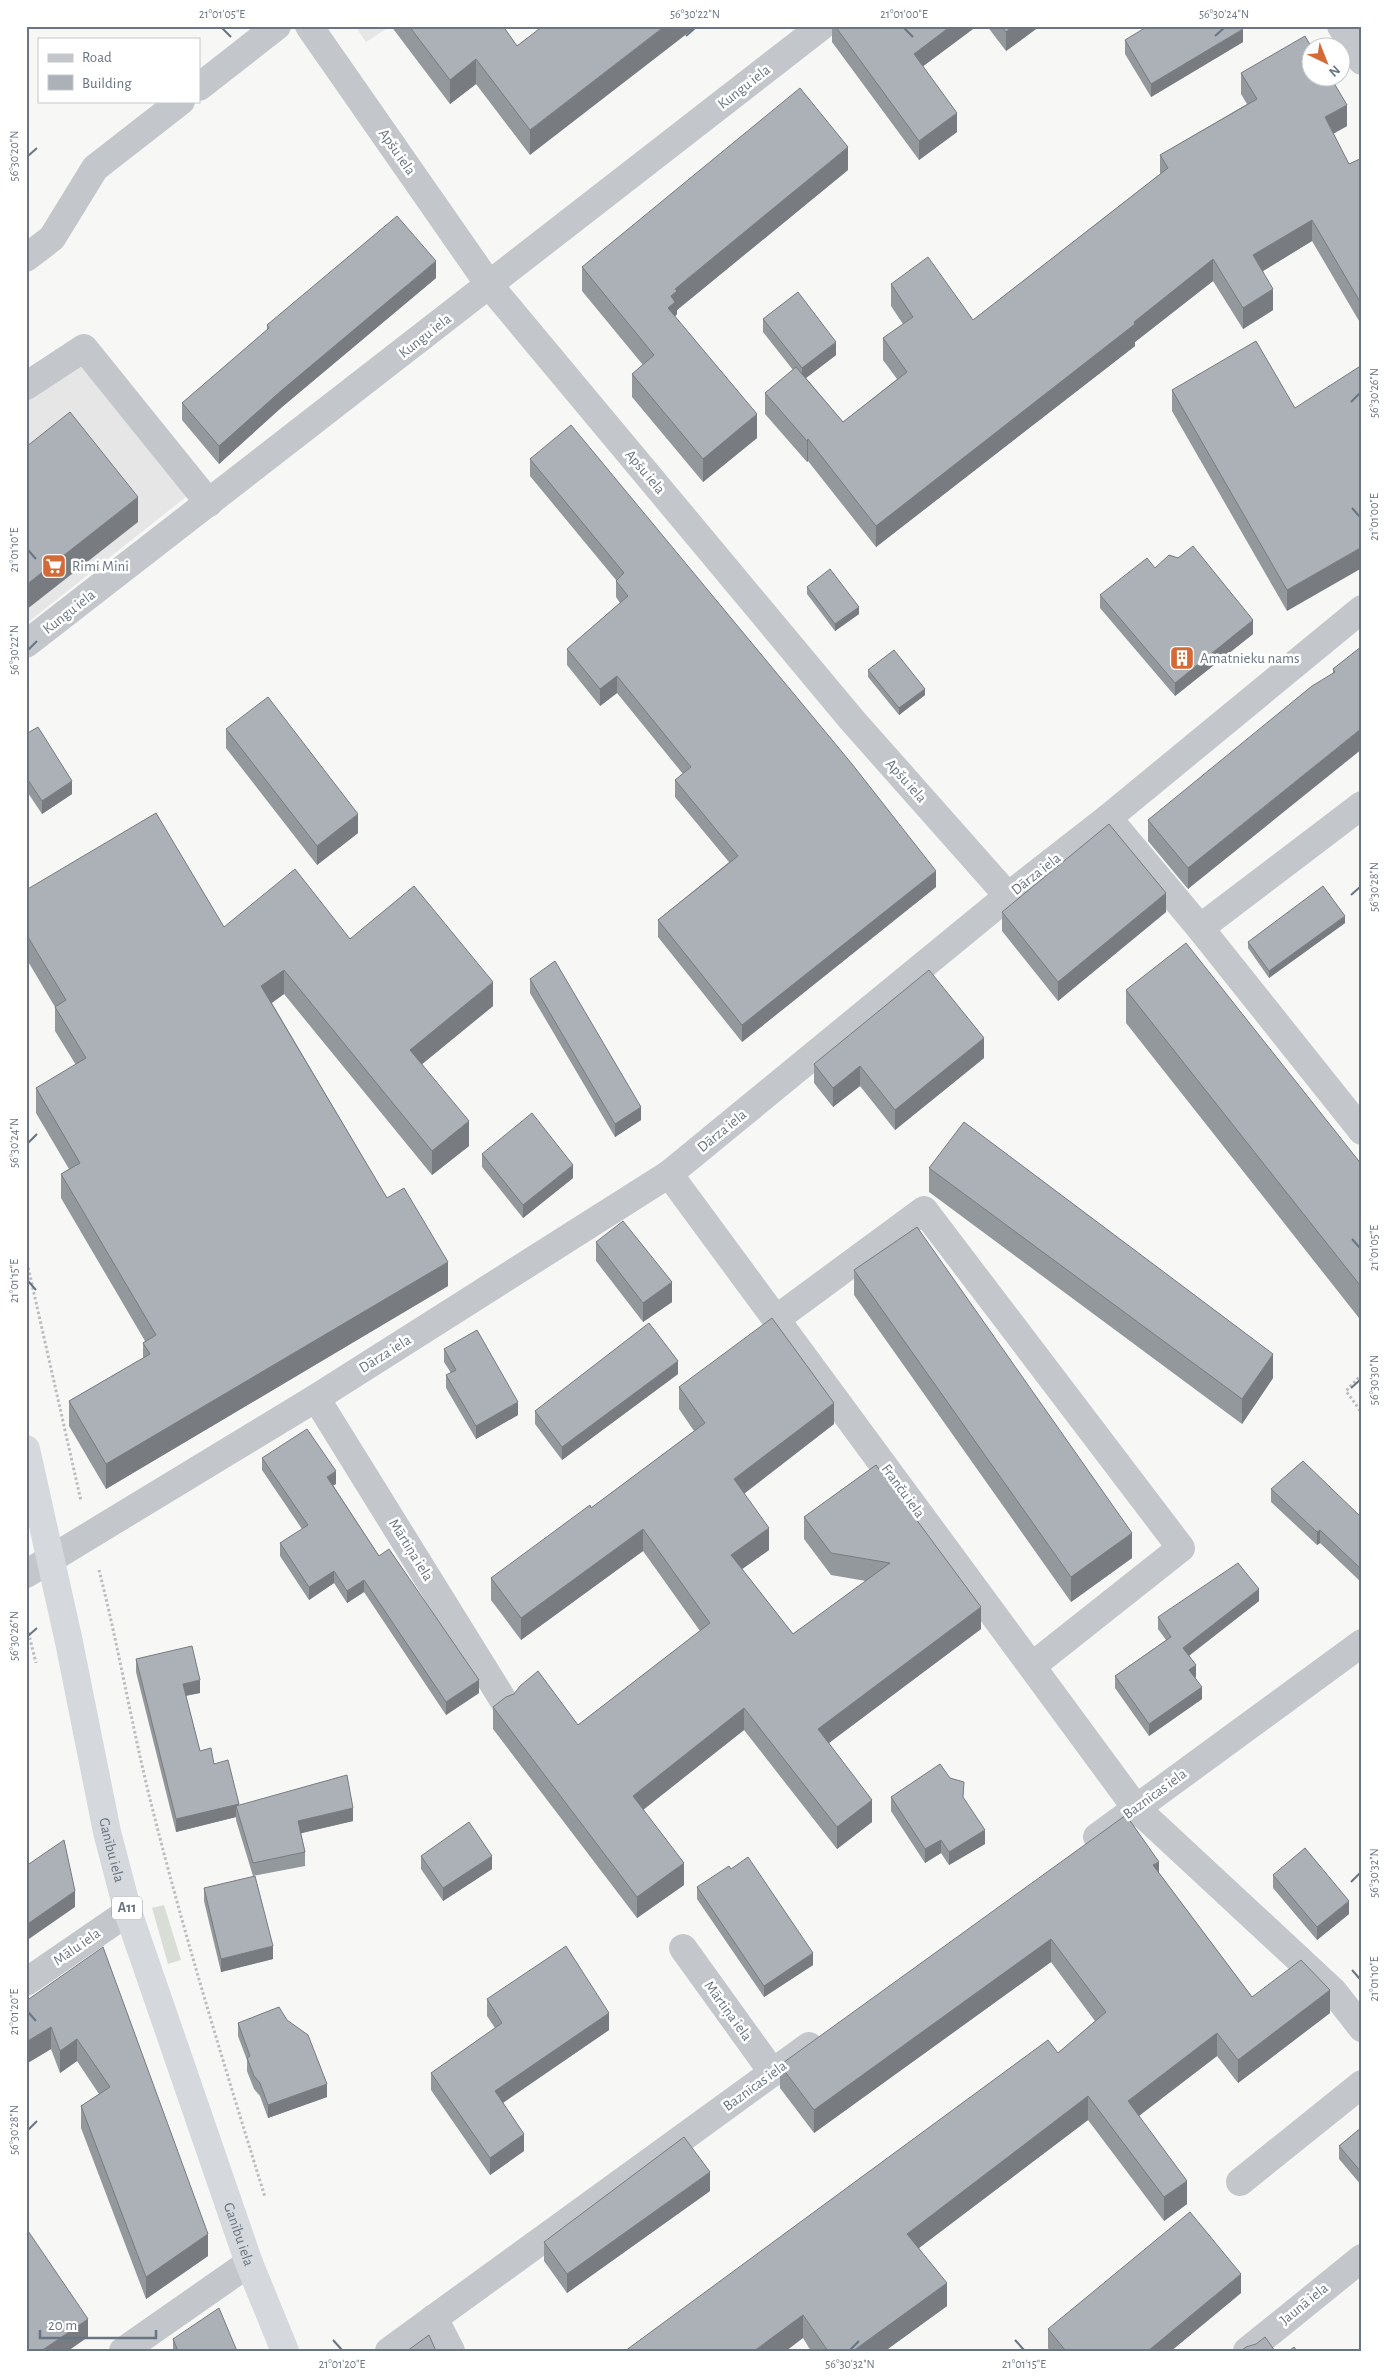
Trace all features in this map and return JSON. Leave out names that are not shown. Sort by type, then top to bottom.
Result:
[{"type":"highway","name":"Ganību iela","points":[[26,1449],[69,1642],[107,1832],[128,1912],[249,2263],[285,2351]]},
{"type":"street","points":[[200,86],[277,26]]},
{"type":"street","name":"Apšu iela","points":[[309,26],[490,286],[852,720],[1008,896]]},
{"type":"street","name":"Kungu iela","points":[[26,644],[490,286],[822,26]]},
{"type":"street","points":[[1340,26],[1362,61]]},
{"type":"street","points":[[26,258],[52,238],[95,168],[180,102]]},
{"type":"street","points":[[26,386],[84,348],[209,503]]},
{"type":"street","name":"Dārza iela","points":[[26,1574],[316,1398],[669,1174],[1362,609]]},
{"type":"street","points":[[1200,928],[1362,805]]},
{"type":"street","points":[[1108,818],[1200,928],[1362,1131]]},
{"type":"street","name":"Franču iela","points":[[669,1174],[1136,1808],[1333,1991],[1362,2028]]},
{"type":"street","points":[[776,1319],[924,1210],[1181,1548],[1032,1666]]},
{"type":"street","name":"Mārtiņa iela","points":[[316,1398],[505,1703]]},
{"type":"street","name":"Baznīcas iela","points":[[1073,1854],[1362,1643]]},
{"type":"street","name":"Mālu iela","points":[[26,1982],[128,1912]]},
{"type":"street","name":"Mārtiņa iela","points":[[683,1948],[773,2073]]},
{"type":"street","name":"Baznīcas iela","points":[[389,2351],[828,2033]]},
{"type":"street","points":[[1240,2182],[1362,2084]]},
{"type":"street","name":"Jaunā iela","points":[[1247,2351],[1362,2258]]},
{"type":"street","points":[[123,2351],[249,2263]]},
{"type":"street","points":[[434,2318],[451,2351]]},
{"type":"path","points":[[26,1258],[72,1466],[114,1628],[152,1804],[214,2034],[268,2204]]},
{"type":"path","points":[[1362,1374],[1346,1391],[1362,1413]]},
{"type":"shaded area","points":[[355,26],[391,26],[366,42]]},
{"type":"shaded area","points":[[82,360],[187,496],[26,624],[26,398]]},
{"type":"shaded area","points":[[164,1905],[181,1960],[168,1964],[152,1908]]},
{"type":"building","points":[[409,26],[503,26],[517,46],[543,26],[665,26],[530,130],[476,59],[450,80]]},
{"type":"building","points":[[835,26],[951,26],[914,54],[957,113],[919,141]]},
{"type":"building","points":[[1001,26],[1013,26],[1006,32]]},
{"type":"building","points":[[1148,26],[1242,26],[1243,29],[1151,84],[1125,40]]},
{"type":"building","points":[[1300,39],[1300,88],[1337,88],[1347,105],[1325,117],[1349,164],[1362,158],[1362,305],[1312,220],[1253,255],[1273,289],[1243,308],[1213,259],[1134,322],[1135,324],[876,526],[808,439],[807,441],[765,393],[796,367],[843,422],[907,372],[883,338],[913,317],[891,284],[928,257],[973,320],[1168,168],[1160,155],[1257,99],[1241,73]]},
{"type":"building","points":[[800,88],[848,147],[675,289],[677,291],[671,296],[675,302],[668,308],[757,414],[703,459],[632,374],[654,355],[582,267]]},
{"type":"building","points":[[397,216],[436,261],[282,390],[219,446],[182,403],[269,328],[267,325]]},
{"type":"building","points":[[798,292],[836,342],[802,368],[763,319]]},
{"type":"building","points":[[1256,341],[1295,408],[1362,365],[1362,547],[1287,590],[1172,390]]},
{"type":"building","name":"Rimi Mini","points":[[70,412],[138,497],[26,585],[26,447]]},
{"type":"building","points":[[571,425],[852,764],[936,871],[742,1025],[658,920],[738,856],[675,780],[691,767],[617,676],[600,689],[567,649],[628,596],[616,581],[624,573],[530,459]]},
{"type":"building","name":"Amatnieku nams","points":[[1193,546],[1253,620],[1175,683],[1100,595],[1147,558],[1155,568],[1169,555],[1178,558]]},
{"type":"building","points":[[830,569],[859,607],[835,624],[807,587]]},
{"type":"building","points":[[1362,646],[1362,728],[1188,868],[1148,820],[1312,686],[1335,672],[1333,669]]},
{"type":"building","points":[[894,650],[925,689],[899,708],[868,670]]},
{"type":"building","points":[[268,697],[358,814],[317,846],[226,729]]},
{"type":"building","points":[[38,727],[72,781],[42,801],[26,777],[26,734]]},
{"type":"building","points":[[156,813],[224,927],[295,869],[350,939],[414,886],[493,982],[410,1050],[469,1121],[432,1151],[284,970],[261,986],[387,1198],[404,1188],[448,1262],[106,1464],[69,1401],[150,1354],[143,1343],[156,1335],[61,1174],[80,1163],[36,1088],[86,1058],[55,1007],[66,1000],[26,934],[26,890]]},
{"type":"building","points":[[1109,824],[1166,893],[1058,982],[1002,912]]},
{"type":"building","points":[[1323,886],[1345,916],[1269,971],[1248,942]]},
{"type":"building","points":[[1186,943],[1362,1165],[1362,1282],[1359,1284],[1126,990]]},
{"type":"building","points":[[555,961],[641,1107],[615,1124],[530,979]]},
{"type":"building","points":[[929,970],[984,1038],[895,1110],[860,1066],[833,1088],[814,1064]]},
{"type":"building","points":[[532,1113],[573,1165],[523,1205],[482,1154]]},
{"type":"building","points":[[964,1122],[1273,1354],[1242,1399],[929,1168]]},
{"type":"building","points":[[623,1221],[672,1282],[643,1303],[596,1242]]},
{"type":"building","points":[[917,1227],[1132,1533],[1071,1577],[854,1270]]},
{"type":"building","points":[[772,1318],[834,1403],[734,1479],[769,1528],[731,1555],[793,1634],[890,1563],[831,1553],[804,1517],[876,1465],[981,1607],[818,1729],[872,1800],[837,1827],[744,1708],[633,1796],[684,1863],[637,1897],[493,1707],[506,1697],[514,1694],[520,1686],[538,1671],[578,1725],[710,1623],[643,1529],[521,1618],[491,1578],[590,1505],[591,1508],[705,1423],[679,1387]]},
{"type":"building","points":[[649,1323],[678,1361],[562,1447],[535,1411]]},
{"type":"building","points":[[477,1330],[518,1402],[476,1426],[446,1375],[456,1370],[444,1349]]},
{"type":"building","points":[[307,1429],[336,1471],[327,1477],[379,1556],[389,1549],[479,1680],[446,1702],[364,1580],[347,1591],[334,1571],[309,1587],[280,1543],[308,1525],[262,1458]]},
{"type":"building","points":[[1303,1461],[1362,1518],[1362,1570],[1320,1530],[1317,1532],[1271,1489]]},
{"type":"building","points":[[1238,1563],[1259,1589],[1183,1648],[1196,1665],[1189,1670],[1202,1687],[1149,1724],[1115,1676],[1171,1637],[1158,1617]]},
{"type":"building","points":[[192,1646],[200,1680],[183,1684],[200,1751],[211,1748],[214,1764],[228,1760],[239,1804],[176,1819],[136,1659]]},
{"type":"building","points":[[940,1764],[950,1778],[964,1782],[963,1797],[985,1830],[949,1852],[941,1840],[925,1849],[891,1797]]},
{"type":"building","points":[[347,1775],[353,1808],[298,1821],[305,1852],[253,1863],[236,1806]]},
{"type":"building","points":[[1126,1815],[1159,1862],[1153,1865],[1252,1997],[1301,1960],[1330,1990],[1238,2060],[1217,2033],[1128,2101],[1187,2181],[1164,2197],[1088,2096],[907,2234],[947,2283],[853,2351],[828,2351],[803,2315],[754,2351],[625,2351],[1048,2040],[1058,2053],[1106,2012],[1051,1939],[814,2110],[780,2065]]},
{"type":"building","points":[[469,1822],[492,1856],[443,1888],[421,1856]]},
{"type":"building","points":[[64,1840],[75,1891],[26,1925],[26,1866]]},
{"type":"building","points":[[1305,1848],[1349,1901],[1317,1927],[1273,1875]]},
{"type":"building","points":[[748,1857],[813,1953],[764,1986],[697,1887],[729,1866],[731,1869]]},
{"type":"building","points":[[255,1876],[273,1946],[221,1959],[204,1888]]},
{"type":"building","points":[[566,1946],[609,2013],[495,2091],[524,2134],[490,2158],[431,2073],[502,2023],[487,1999]]},
{"type":"building","points":[[103,1947],[208,2234],[146,2277],[81,2106],[110,2087],[77,2039],[60,2051],[51,2027],[26,2042],[26,2001]]},
{"type":"building","points":[[279,2007],[287,2020],[308,2035],[327,2084],[268,2105],[260,2083],[254,2076],[247,2058],[250,2056],[238,2023]]},
{"type":"building","points":[[1362,2127],[1362,2173],[1339,2146]]},
{"type":"building","points":[[684,2137],[710,2172],[567,2274],[544,2242]]},
{"type":"building","points":[[1190,2212],[1241,2274],[1148,2351],[1066,2351],[1048,2329]]},
{"type":"building","points":[[26,2228],[88,2319],[41,2351],[26,2351]]},
{"type":"building","points":[[219,2308],[237,2351],[178,2351],[173,2339]]},
{"type":"building","points":[[429,2335],[436,2351],[407,2351]]},
{"type":"building","points":[[1265,2337],[1275,2351],[1241,2351],[1246,2347],[1256,2344]]},
{"type":"building","points":[[1294,2347],[1297,2351],[1289,2351]]},
{"type":"place","name":"Rimi Mini","points":[[54,566]]},
{"type":"place","name":"Amatnieku nams","points":[[1182,658]]}]
